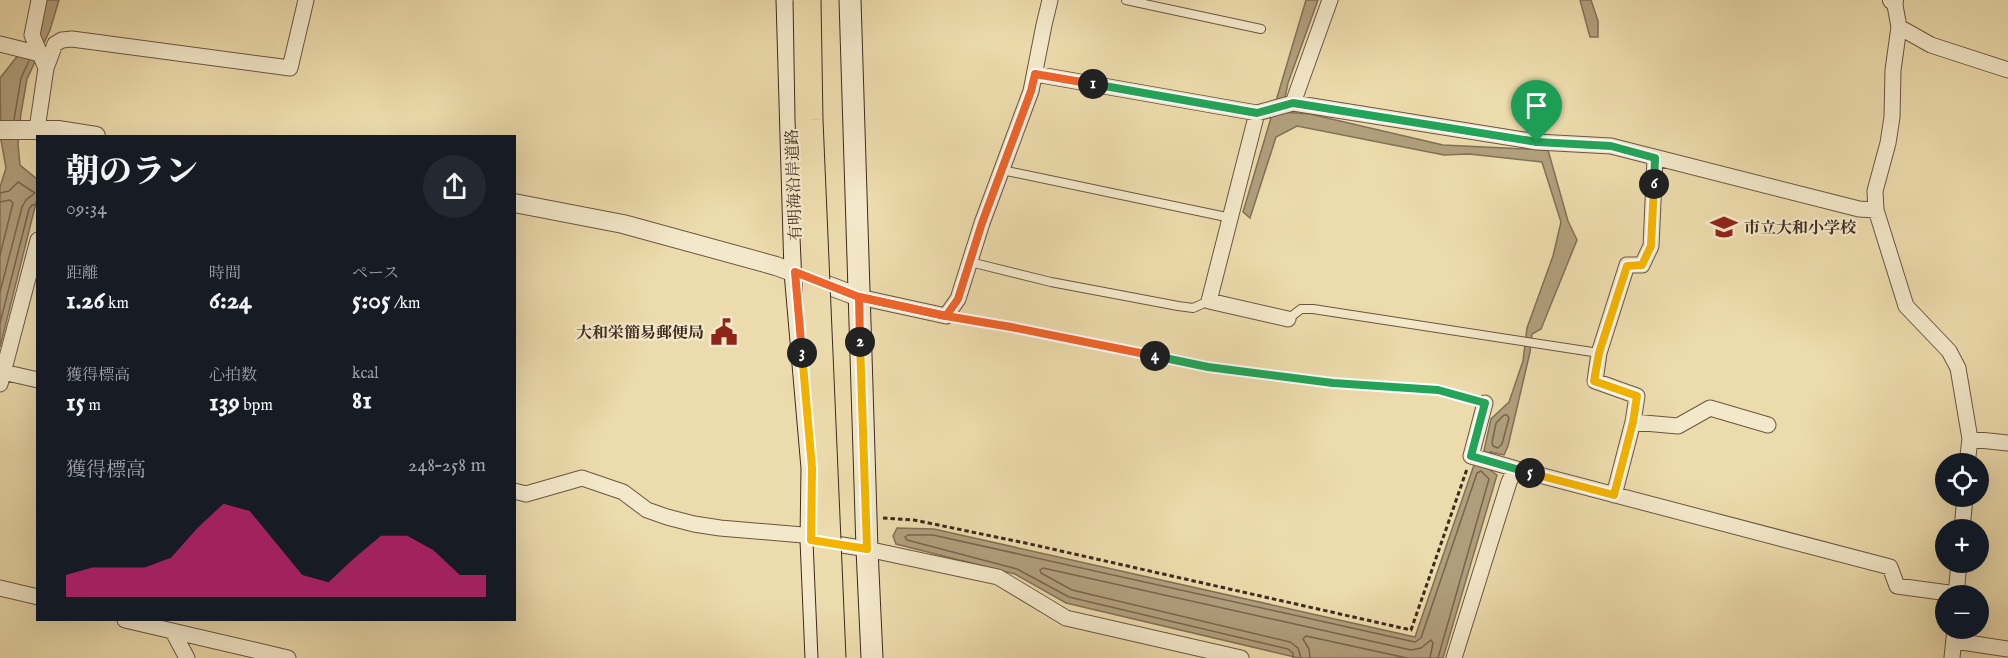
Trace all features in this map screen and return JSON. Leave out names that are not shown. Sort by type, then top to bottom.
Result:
[{"type":"highway","points":[[807,0],[809,120],[832,658]]},
{"type":"main road","points":[[787,0],[801,0]]},
{"type":"main road","name":"有明海沿岸道路","points":[[787,0],[795,272],[812,468],[811,540],[816,658]]},
{"type":"main road","points":[[850,0],[872,658]]},
{"type":"street","points":[[37,129],[43,61],[32,35],[39,0]]},
{"type":"street","points":[[43,61],[55,44],[62,40],[72,39],[290,68],[306,0]]},
{"type":"street","points":[[516,203],[623,224],[795,272],[859,297],[946,316],[958,299],[982,223],[1031,91],[1050,0]]},
{"type":"street","points":[[1293,103],[1330,0]]},
{"type":"street","points":[[1894,0],[1899,27],[1893,69],[1892,117],[1888,143],[1869,209],[1906,306],[1949,351],[1958,368],[1970,439],[1968,453]]},
{"type":"street","points":[[1899,27],[1931,45],[2008,70]]},
{"type":"street","points":[[0,44],[43,61]]},
{"type":"street","points":[[1035,74],[1257,113],[1293,103],[1537,142],[1611,146],[1869,209]]},
{"type":"street","points":[[1257,113],[1209,302],[1288,319]]},
{"type":"street","points":[[0,130],[37,129],[80,135]]},
{"type":"street","points":[[1614,495],[1633,422],[1637,396],[1594,381],[1599,353],[1627,266],[1642,265],[1651,246],[1655,158]]},
{"type":"street","points":[[36,248],[2,378],[36,380]]},
{"type":"street","points":[[1485,403],[1471,456],[1890,567],[1897,586],[1935,592]]},
{"type":"street","points":[[1633,422],[1678,426],[1710,408],[1768,425]]},
{"type":"street","points":[[1970,439],[2008,443]]},
{"type":"street","points":[[1454,658],[1509,482],[1520,470]]},
{"type":"street","points":[[516,492],[526,494],[582,478],[623,492],[646,510],[667,517],[720,528],[803,535],[811,540],[867,549],[998,577],[1066,618],[1241,658]]},
{"type":"street","points":[[0,588],[36,597]]},
{"type":"street","points":[[129,621],[288,658]]},
{"type":"street","points":[[173,632],[188,658]]},
{"type":"street","points":[[1952,658],[1954,639]]},
{"type":"street","points":[[1970,639],[2008,649]]},
{"type":"lane","points":[[1126,0],[1261,29]]},
{"type":"lane","points":[[1002,170],[1231,218]]},
{"type":"lane","points":[[970,262],[1051,282],[1178,306],[1193,308],[1209,302]]},
{"type":"lane","points":[[1288,319],[1301,309],[1313,309],[1599,353]]},
{"type":"lane","points":[[946,316],[1063,336],[1208,367],[1333,383],[1438,390],[1485,403]]},
{"type":"path","points":[[866,518],[914,520],[1411,630],[1471,456]]},
{"type":"water","points":[[45,0],[59,0],[50,30],[27,79],[21,113],[18,144],[20,165],[36,178],[36,203],[0,347],[0,187],[6,168],[1,140],[0,78],[38,30]]},
{"type":"water","points":[[1306,0],[1318,0],[1288,83],[1282,112],[1310,114],[1443,145],[1548,150],[1568,221],[1577,240],[1541,329],[1532,334],[1530,352],[1508,446],[1504,455],[1490,452],[1486,467],[1497,475],[1443,658],[1299,658],[1066,603],[1015,574],[896,544],[893,536],[897,528],[934,529],[1415,637],[1474,465],[1481,464],[1491,419],[1509,402],[1523,361],[1527,328],[1553,256],[1561,222],[1542,162],[1469,154],[1444,155],[1297,126],[1276,137],[1250,218],[1243,212]]},
{"type":"water","points":[[1580,0],[1591,0],[1598,21],[1598,37],[1590,37]]},
{"type":"place","name":"市立大和小学校","points":[[1724,227]]},
{"type":"place","name":"大和栄簡易郵便局","points":[[724,332]]},
{"type":"route","points":[[1537,142],[1293,103],[1257,113],[1035,74],[1031,91],[982,223],[958,299],[946,316],[859,297],[867,549],[811,540],[812,468],[795,272],[859,297],[946,316],[1063,336],[1208,367],[1333,383],[1438,390],[1485,403],[1471,456],[1614,495],[1633,422],[1637,396],[1594,381],[1599,353],[1627,266],[1642,265],[1651,246],[1655,158],[1611,146],[1537,142]]}]
